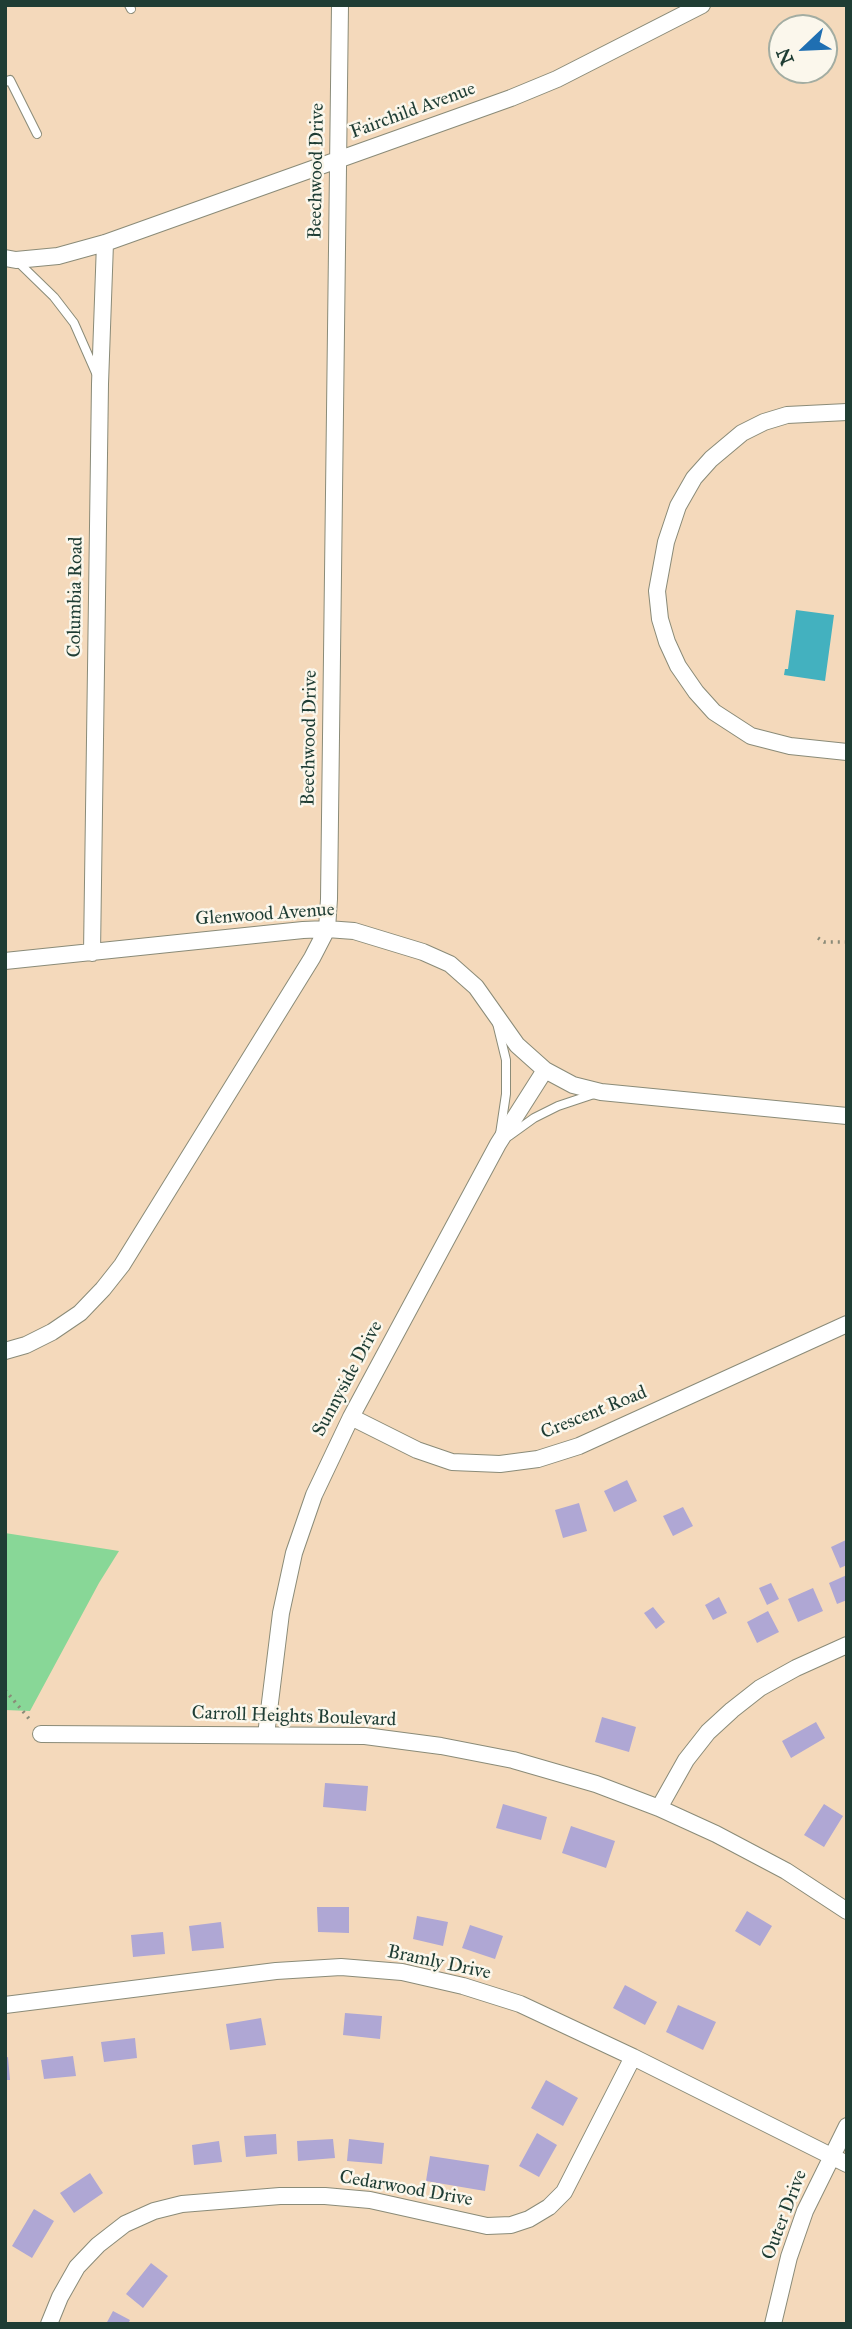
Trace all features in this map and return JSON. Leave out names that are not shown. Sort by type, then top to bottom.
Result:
[{"type":"street","name":"Beechwood Drive","points":[[5,1351],[26,1345],[52,1332],[80,1313],[122,1265],[312,958],[327,929],[340,5]]},
{"type":"street","name":"Fairchild Avenue","points":[[11,259],[58,256],[105,243],[511,98],[557,79],[702,5]]},
{"type":"street","name":"Columbia Road","points":[[92,953],[100,384],[105,243]]},
{"type":"street","points":[[847,412],[798,414],[764,422],[742,433],[711,459],[694,478],[678,506],[666,542],[657,591],[660,619],[678,666],[714,712],[751,736],[790,746],[847,752]]},
{"type":"street","name":"Glenwood Avenue","points":[[5,961],[327,929],[354,931],[423,952],[450,964],[476,986],[517,1045],[545,1070],[573,1085],[601,1092],[847,1115]]},
{"type":"street","name":"Sunnyside Drive","points":[[266,1735],[281,1613],[294,1553],[314,1495],[351,1417],[498,1144],[545,1070]]},
{"type":"street","name":"Crescent Road","points":[[351,1417],[417,1450],[452,1462],[500,1464],[538,1459],[579,1446],[847,1324]]},
{"type":"street","points":[[659,1808],[686,1760],[708,1732],[732,1710],[772,1681],[847,1645]]},
{"type":"street","name":"Carroll Heights Boulevard","points":[[40,1734],[365,1737],[441,1746],[537,1767],[596,1784],[659,1808],[786,1871],[847,1911]]},
{"type":"street","name":"Bramly Drive","points":[[5,2005],[276,1971],[341,1967],[402,1972],[463,1986],[520,2004],[847,2164]]},
{"type":"street","name":"Cedarwood Drive","points":[[49,2324],[60,2297],[78,2267],[98,2245],[125,2224],[154,2211],[182,2204],[280,2196],[325,2196],[370,2200],[487,2226],[511,2225],[528,2219],[549,2207],[564,2192],[633,2057]]},
{"type":"street","name":"Outer Drive","points":[[773,2324],[789,2257],[805,2211],[847,2126]]},
{"type":"lane","points":[[5,82],[10,80],[37,134]]},
{"type":"lane","points":[[11,259],[54,297],[74,323],[100,384]]},
{"type":"lane","points":[[494,1011],[506,1060],[506,1094],[498,1144]]},
{"type":"lane","points":[[498,1144],[534,1118],[558,1106],[601,1092]]},
{"type":"path","points":[[818,938],[824,942],[847,942]]},
{"type":"path","points":[[5,1690],[40,1734]]},
{"type":"green space","points":[[5,1533],[119,1551],[30,1711],[5,1710]]},
{"type":"water","points":[[796,610],[834,615],[825,681],[784,675],[785,669],[788,669]]},
{"type":"building","points":[[627,1480],[637,1501],[614,1512],[604,1491]]},
{"type":"building","points":[[579,1503],[587,1531],[563,1538],[555,1510]]},
{"type":"building","points":[[683,1507],[693,1526],[673,1536],[663,1516]]},
{"type":"building","points":[[846,1540],[847,1565],[840,1568],[831,1547]]},
{"type":"building","points":[[847,1575],[847,1600],[837,1604],[829,1583]]},
{"type":"building","points":[[771,1583],[779,1599],[767,1605],[759,1588]]},
{"type":"building","points":[[813,1588],[823,1611],[798,1622],[788,1599]]},
{"type":"building","points":[[719,1597],[727,1613],[713,1620],[705,1605]]},
{"type":"building","points":[[653,1607],[665,1622],[656,1629],[644,1613]]},
{"type":"building","points":[[768,1611],[779,1632],[757,1643],[747,1622]]},
{"type":"building","points":[[602,1717],[636,1727],[629,1752],[595,1742]]},
{"type":"building","points":[[816,1722],[825,1738],[791,1758],[782,1741]]},
{"type":"building","points":[[325,1783],[368,1786],[366,1811],[323,1807]]},
{"type":"building","points":[[503,1804],[547,1817],[541,1840],[496,1828]]},
{"type":"building","points":[[824,1804],[843,1816],[824,1847],[804,1835]]},
{"type":"building","points":[[571,1826],[615,1841],[606,1868],[562,1853]]},
{"type":"building","points":[[317,1907],[349,1907],[349,1933],[318,1932]]},
{"type":"building","points":[[747,1911],[772,1926],[760,1946],[735,1931]]},
{"type":"building","points":[[417,1916],[448,1922],[443,1946],[413,1939]]},
{"type":"building","points":[[221,1922],[224,1948],[192,1951],[189,1926]]},
{"type":"building","points":[[470,1925],[503,1936],[495,1959],[462,1948]]},
{"type":"building","points":[[163,1932],[165,1954],[133,1957],[131,1935]]},
{"type":"building","points":[[625,1985],[657,2002],[645,2025],[613,2008]]},
{"type":"building","points":[[678,2005],[716,2022],[703,2050],[666,2032]]},
{"type":"building","points":[[345,2013],[382,2016],[380,2039],[343,2035]]},
{"type":"building","points":[[261,2018],[266,2045],[230,2050],[226,2024]]},
{"type":"building","points":[[135,2038],[137,2058],[104,2062],[101,2042]]},
{"type":"building","points":[[73,2056],[76,2076],[44,2079],[41,2060]]},
{"type":"building","points":[[8,2057],[10,2080],[5,2080],[5,2058]]},
{"type":"building","points":[[546,2080],[578,2098],[563,2126],[531,2108]]},
{"type":"building","points":[[537,2133],[557,2145],[539,2177],[519,2166]]},
{"type":"building","points":[[276,2134],[277,2154],[246,2157],[244,2136]]},
{"type":"building","points":[[333,2139],[335,2158],[298,2161],[297,2141]]},
{"type":"building","points":[[349,2139],[384,2143],[382,2164],[347,2161]]},
{"type":"building","points":[[219,2141],[222,2162],[194,2165],[192,2145]]},
{"type":"building","points":[[430,2156],[489,2165],[485,2191],[426,2181]]},
{"type":"building","points":[[90,2173],[103,2193],[74,2213],[60,2193]]},
{"type":"building","points":[[34,2209],[54,2221],[32,2258],[12,2246]]},
{"type":"building","points":[[151,2263],[168,2276],[143,2308],[126,2294]]},
{"type":"building","points":[[113,2311],[130,2320],[128,2324],[106,2324]]}]
